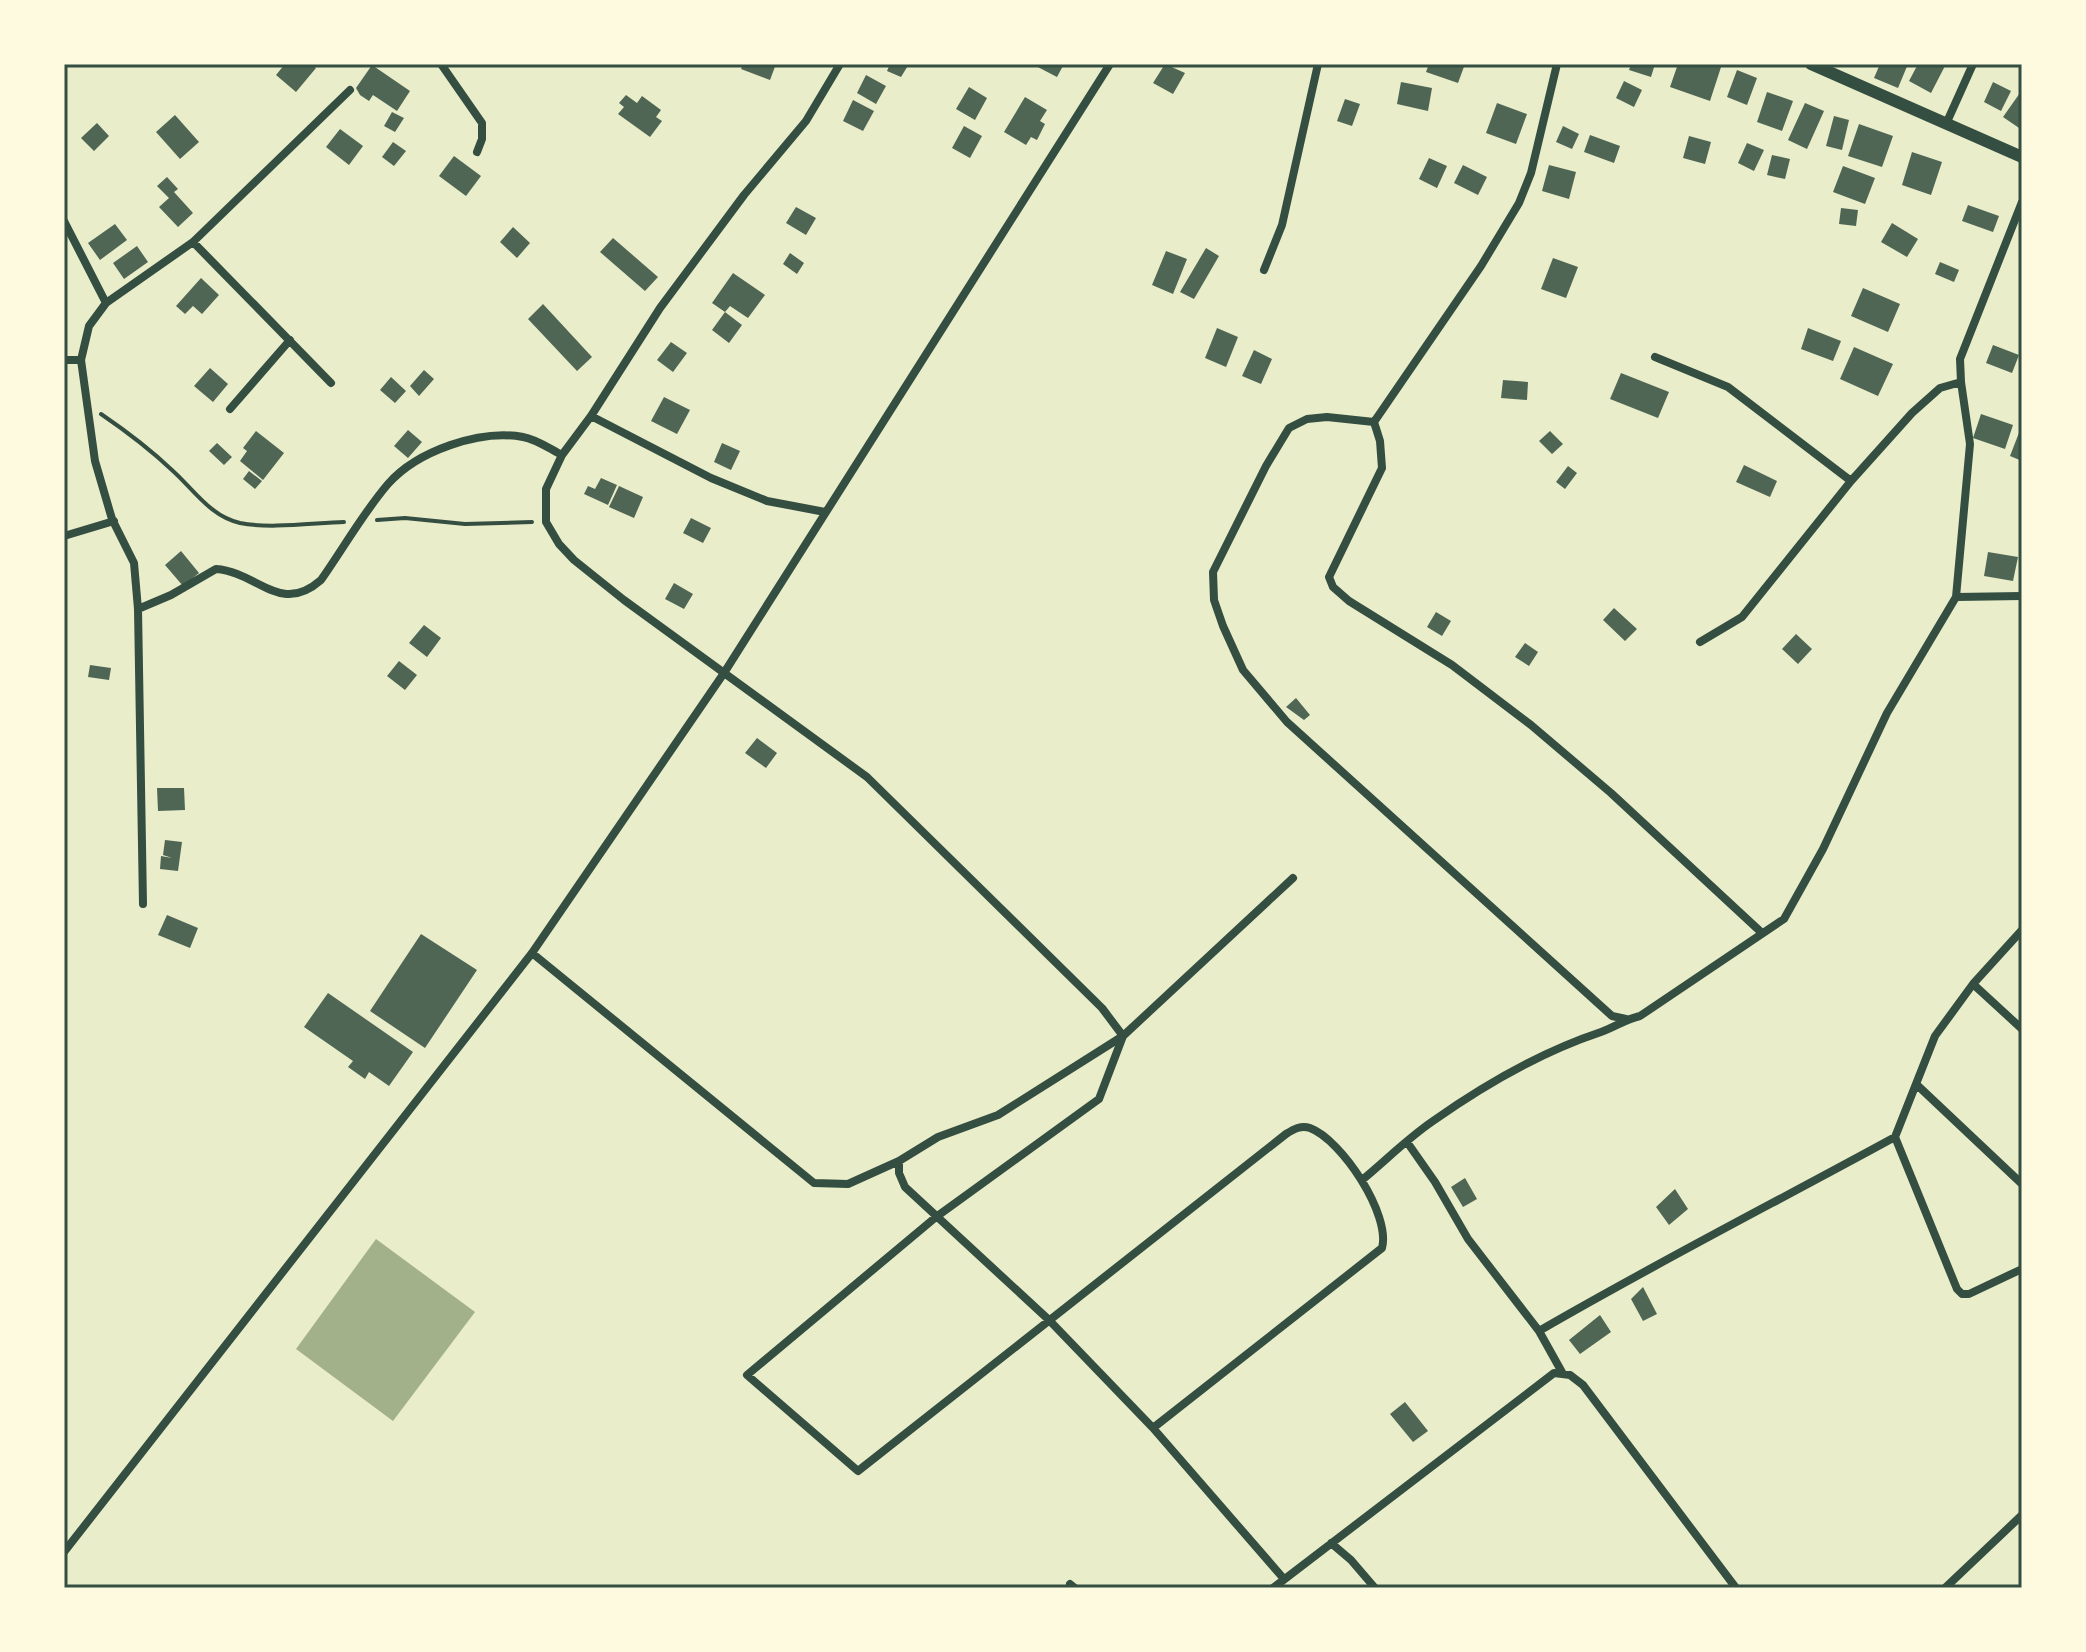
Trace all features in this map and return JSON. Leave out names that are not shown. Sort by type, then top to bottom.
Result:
[{"type":"street","points":[[441,64],[482,123],[482,139],[477,152]]},
{"type":"street","points":[[840,64],[806,121],[744,195],[660,308],[591,416],[562,455],[546,489],[546,522],[559,544],[574,560],[624,600],[867,777],[1102,1008],[1123,1036]]},
{"type":"street","points":[[64,1552],[532,953],[724,673],[1110,64]]},
{"type":"street","points":[[1264,270],[1282,225],[1318,64]]},
{"type":"street","points":[[1374,422],[1481,266],[1519,203],[1531,173],[1557,64]]},
{"type":"street","points":[[1811,64],[2022,157]]},
{"type":"street","points":[[1946,124],[1973,64]]},
{"type":"street","points":[[143,904],[138,609],[134,563],[114,521],[95,461],[81,360],[89,326],[106,303],[193,242],[350,90]]},
{"type":"street","points":[[1362,1180],[1431,1122],[1518,1068],[1626,1019],[1640,1016],[1784,919],[1887,713],[1956,597],[1970,444],[1960,359],[2022,202]]},
{"type":"street","points":[[64,221],[106,303]]},
{"type":"street","points":[[193,242],[331,383]]},
{"type":"street","points":[[230,409],[290,340]]},
{"type":"street","points":[[1655,357],[1728,387],[1851,481]]},
{"type":"street","points":[[64,360],[81,360]]},
{"type":"street","points":[[1700,642],[1742,617],[1851,481],[1940,388],[1961,382]]},
{"type":"street","points":[[591,416],[711,478],[767,501],[825,512]]},
{"type":"street","points":[[1374,422],[1327,417],[1307,419],[1289,428],[1266,466],[1213,572],[1214,600],[1223,626],[1243,670],[1287,722],[1612,1016],[1626,1019]]},
{"type":"street","points":[[1374,422],[1380,441],[1382,468],[1329,577],[1333,587],[1349,601],[1452,665],[1531,725],[1611,793],[1762,933]]},
{"type":"street","points":[[138,609],[171,595],[216,569],[273,590],[301,594],[321,580],[389,483],[424,454],[473,439],[507,435],[526,437],[562,455]]},
{"type":"street","points":[[64,536],[114,521]]},
{"type":"street","points":[[1956,597],[2022,596]]},
{"type":"street","points":[[532,953],[814,1183],[848,1184],[899,1161],[938,1137],[998,1115],[1123,1036],[1293,878]]},
{"type":"street","points":[[1539,1331],[1649,1268],[1895,1137],[1935,1036],[1973,984],[2022,930]]},
{"type":"street","points":[[1973,984],[2022,1029]]},
{"type":"street","points":[[1123,1036],[1099,1099],[936,1217],[747,1375],[858,1471],[1297,1127],[1308,1127],[1322,1135],[1362,1180],[1378,1211],[1385,1239],[1382,1248],[1153,1428]]},
{"type":"street","points":[[1916,1084],[2022,1184]]},
{"type":"street","points":[[1895,1137],[1957,1289],[1962,1294],[1969,1294],[2022,1269]]},
{"type":"street","points":[[1407,1142],[1435,1182],[1468,1239],[1539,1331],[1563,1374]]},
{"type":"street","points":[[899,1161],[899,1173],[905,1187],[1049,1320],[1153,1428],[1284,1579]]},
{"type":"street","points":[[1273,1588],[1554,1373],[1570,1375],[1583,1385],[1736,1588]]},
{"type":"street","points":[[1945,1588],[2022,1515]]},
{"type":"street","points":[[1331,1543],[1351,1560],[1375,1588]]},
{"type":"path","points":[[87,404],[137,439],[173,470],[201,502],[238,523],[405,518],[465,524],[546,522]]},
{"type":"shaded area","points":[[376,1239],[475,1312],[393,1421],[296,1349]]},
{"type":"building","points":[[285,64],[311,64],[316,68],[296,92],[276,75]]},
{"type":"building","points":[[743,64],[776,64],[770,80],[741,69]]},
{"type":"building","points":[[890,64],[909,64],[901,77],[887,71]]},
{"type":"building","points":[[1032,64],[1064,64],[1057,77]]},
{"type":"building","points":[[1165,64],[1185,73],[1173,94],[1153,83]]},
{"type":"building","points":[[1429,64],[1465,64],[1458,83],[1426,72]]},
{"type":"building","points":[[1631,64],[1655,64],[1651,77],[1629,70]]},
{"type":"building","points":[[1678,64],[1722,64],[1710,101],[1670,87]]},
{"type":"building","points":[[1880,64],[1908,64],[1898,88],[1874,78]]},
{"type":"building","points":[[1918,64],[1946,64],[1931,93],[1909,81]]},
{"type":"building","points":[[372,65],[410,91],[397,111],[373,95],[369,101],[356,88]]},
{"type":"building","points":[[1737,70],[1757,78],[1747,105],[1727,97]]},
{"type":"building","points":[[866,75],[886,86],[876,104],[857,93]]},
{"type":"building","points":[[1624,81],[1642,90],[1634,107],[1616,98]]},
{"type":"building","points":[[1401,82],[1432,88],[1428,111],[1397,104]]},
{"type":"building","points":[[1993,82],[2011,91],[2001,111],[1984,102]]},
{"type":"building","points":[[969,87],[987,98],[975,120],[956,109]]},
{"type":"building","points":[[2022,90],[2022,130],[2003,117]]},
{"type":"building","points":[[1767,92],[1793,101],[1782,131],[1757,122]]},
{"type":"building","points":[[626,95],[637,103],[642,96],[661,110],[656,117],[662,121],[650,137],[618,114],[624,107],[619,103]]},
{"type":"building","points":[[1025,97],[1047,110],[1040,121],[1045,124],[1037,140],[1031,137],[1026,145],[1004,132]]},
{"type":"building","points":[[1345,99],[1360,104],[1352,126],[1337,121]]},
{"type":"building","points":[[853,100],[874,111],[863,131],[843,121]]},
{"type":"building","points":[[1497,103],[1527,114],[1516,144],[1486,133]]},
{"type":"building","points":[[1805,103],[1824,111],[1807,149],[1788,140]]},
{"type":"building","points":[[392,112],[404,118],[395,132],[384,126]]},
{"type":"building","points":[[175,115],[199,142],[180,159],[156,132]]},
{"type":"building","points":[[1834,116],[1849,120],[1842,150],[1826,146]]},
{"type":"building","points":[[97,123],[109,136],[94,151],[81,138]]},
{"type":"building","points":[[1859,124],[1893,136],[1882,167],[1848,156]]},
{"type":"building","points":[[964,126],[982,136],[970,158],[952,148]]},
{"type":"building","points":[[1563,126],[1579,134],[1572,149],[1556,142]]},
{"type":"building","points":[[340,129],[363,146],[349,165],[326,147]]},
{"type":"building","points":[[1590,135],[1620,146],[1614,163],[1584,152]]},
{"type":"building","points":[[1689,136],[1711,142],[1705,164],[1683,158]]},
{"type":"building","points":[[393,142],[406,151],[394,166],[382,157]]},
{"type":"building","points":[[1747,143],[1764,150],[1754,171],[1738,163]]},
{"type":"building","points":[[1912,152],[1942,162],[1931,195],[1902,185]]},
{"type":"building","points":[[1772,155],[1790,159],[1785,179],[1767,175]]},
{"type":"building","points":[[454,156],[481,176],[466,196],[439,176]]},
{"type":"building","points":[[1429,158],[1447,166],[1437,188],[1419,179]]},
{"type":"building","points":[[1463,165],[1487,177],[1478,195],[1454,183]]},
{"type":"building","points":[[1549,165],[1576,172],[1569,199],[1542,191]]},
{"type":"building","points":[[1843,166],[1875,178],[1865,204],[1833,192]]},
{"type":"building","points":[[167,177],[178,189],[174,192],[193,213],[178,227],[159,207],[169,198],[157,186]]},
{"type":"building","points":[[1968,205],[1999,216],[1993,232],[1962,221]]},
{"type":"building","points":[[796,207],[816,218],[806,235],[786,223]]},
{"type":"building","points":[[1841,208],[1858,210],[1856,226],[1839,224]]},
{"type":"building","points":[[1892,223],[1918,239],[1907,257],[1881,242]]},
{"type":"building","points":[[115,224],[127,240],[100,260],[88,243]]},
{"type":"building","points":[[513,227],[530,243],[517,258],[500,242]]},
{"type":"building","points":[[613,238],[658,277],[645,291],[600,252]]},
{"type":"building","points":[[137,246],[148,262],[124,279],[113,263]]},
{"type":"building","points":[[1206,248],[1219,256],[1194,299],[1180,292]]},
{"type":"building","points":[[1166,251],[1187,259],[1173,294],[1152,285]]},
{"type":"building","points":[[790,253],[804,263],[797,274],[783,264]]},
{"type":"building","points":[[1553,258],[1578,267],[1566,298],[1541,289]]},
{"type":"building","points":[[1940,262],[1959,270],[1954,282],[1935,274]]},
{"type":"building","points":[[733,273],[765,295],[748,318],[730,306],[725,312],[712,303]]},
{"type":"building","points":[[201,278],[219,295],[202,314],[193,306],[185,314],[176,306]]},
{"type":"building","points":[[1863,288],[1900,304],[1888,332],[1851,316]]},
{"type":"building","points":[[543,304],[592,357],[577,371],[528,319]]},
{"type":"building","points":[[725,312],[742,325],[729,343],[712,330]]},
{"type":"building","points":[[1217,328],[1238,337],[1226,367],[1205,358]]},
{"type":"building","points":[[1808,328],[1841,341],[1833,361],[1801,349]]},
{"type":"building","points":[[671,342],[687,353],[673,372],[657,360]]},
{"type":"building","points":[[1993,345],[2019,355],[2012,373],[1986,363]]},
{"type":"building","points":[[1854,347],[1893,364],[1878,396],[1840,379]]},
{"type":"building","points":[[1254,350],[1272,359],[1261,384],[1242,376]]},
{"type":"building","points":[[210,368],[228,384],[213,402],[194,386]]},
{"type":"building","points":[[424,370],[434,379],[419,396],[410,386]]},
{"type":"building","points":[[1621,373],[1669,392],[1658,418],[1610,399]]},
{"type":"building","points":[[391,377],[406,391],[395,403],[380,390]]},
{"type":"building","points":[[1503,380],[1528,382],[1527,400],[1501,398]]},
{"type":"building","points":[[664,397],[690,410],[677,434],[651,421]]},
{"type":"building","points":[[1981,414],[2013,425],[2005,449],[1973,438]]},
{"type":"building","points":[[2022,425],[2022,461],[2010,456]]},
{"type":"building","points":[[408,430],[422,442],[408,458],[394,446]]},
{"type":"building","points":[[256,431],[284,453],[263,480],[240,461],[247,451],[243,448]]},
{"type":"building","points":[[1550,431],[1563,444],[1552,454],[1539,441]]},
{"type":"building","points":[[217,443],[232,457],[224,465],[209,451]]},
{"type":"building","points":[[722,443],[740,451],[731,470],[714,462]]},
{"type":"building","points":[[1744,465],[1777,481],[1770,497],[1736,482]]},
{"type":"building","points":[[1568,466],[1577,473],[1565,489],[1556,482]]},
{"type":"building","points":[[249,471],[262,481],[255,489],[243,479]]},
{"type":"building","points":[[601,478],[617,485],[608,505],[584,494],[588,486],[595,489]]},
{"type":"building","points":[[619,486],[643,497],[634,518],[609,507]]},
{"type":"building","points":[[691,518],[711,528],[703,543],[683,533]]},
{"type":"building","points":[[181,551],[199,573],[183,586],[165,565]]},
{"type":"building","points":[[1988,552],[2018,557],[2013,581],[1984,576]]},
{"type":"building","points":[[674,583],[693,594],[684,609],[665,599]]},
{"type":"building","points":[[1614,608],[1637,629],[1625,641],[1603,620]]},
{"type":"building","points":[[1436,612],[1451,621],[1442,636],[1427,627]]},
{"type":"building","points":[[424,625],[441,638],[427,657],[409,643]]},
{"type":"building","points":[[1796,634],[1812,649],[1798,664],[1782,649]]},
{"type":"building","points":[[1525,643],[1538,652],[1529,666],[1515,657]]},
{"type":"building","points":[[399,661],[417,675],[405,690],[387,676]]},
{"type":"building","points":[[90,665],[111,668],[109,680],[88,677]]},
{"type":"building","points":[[1296,698],[1310,715],[1304,720],[1286,707]]},
{"type":"building","points":[[757,738],[777,753],[766,768],[745,753]]},
{"type":"building","points":[[157,788],[184,788],[185,810],[158,811]]},
{"type":"building","points":[[165,840],[182,842],[178,871],[160,869],[161,856],[172,858],[163,855]]},
{"type":"building","points":[[167,915],[198,928],[190,948],[158,935]]},
{"type":"building","points":[[421,934],[477,970],[425,1048],[370,1011]]},
{"type":"building","points":[[328,993],[413,1052],[389,1086],[369,1072],[365,1079],[348,1067],[353,1061],[304,1027]]},
{"type":"building","points":[[1465,1178],[1477,1199],[1463,1207],[1451,1187]]},
{"type":"building","points":[[1675,1189],[1688,1209],[1669,1225],[1656,1207]]},
{"type":"building","points":[[1643,1287],[1657,1314],[1643,1321],[1631,1299]]},
{"type":"building","points":[[1600,1315],[1611,1332],[1580,1354],[1569,1340]]},
{"type":"building","points":[[1405,1402],[1428,1431],[1413,1442],[1390,1414]]}]
